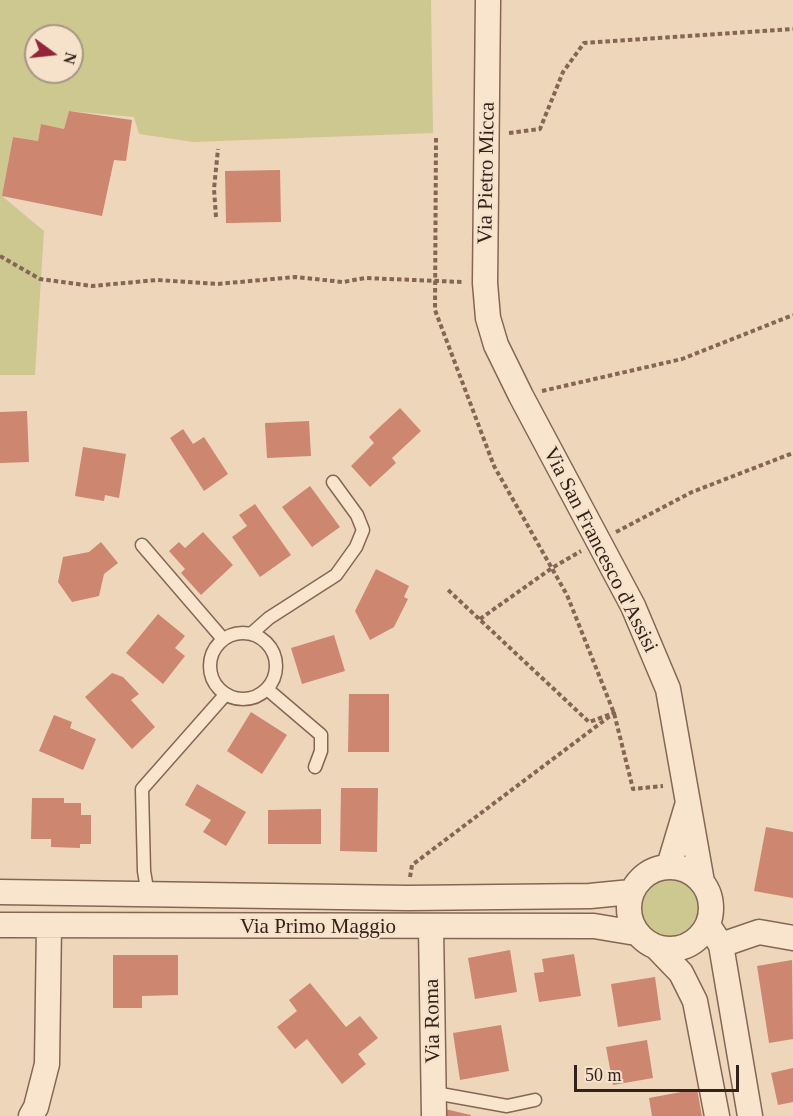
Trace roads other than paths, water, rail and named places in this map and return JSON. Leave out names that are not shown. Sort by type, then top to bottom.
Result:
[{"type":"street","name":"Via Pietro Micca","points":[[489,0],[485,283],[488,318],[496,345]]},
{"type":"street","name":"Via San Francesco d'Assisi","points":[[496,345],[633,606],[668,689],[688,791],[702,882]]},
{"type":"street","name":"Via San Francesco d'Assisi","points":[[669,866],[688,791]]},
{"type":"street","points":[[658,949],[670,950],[693,943],[708,925],[711,903],[702,882],[681,868],[669,866],[646,874],[632,892],[628,906],[630,920],[636,933],[658,949],[681,973],[695,1001],[717,1116]]},
{"type":"street","name":"Via Primo Maggio","points":[[0,892],[408,898],[590,896],[632,892]]},
{"type":"street","name":"Via Primo Maggio","points":[[0,925],[594,926],[636,933]]},
{"type":"street","points":[[708,925],[721,945],[750,1116]]},
{"type":"street","points":[[31,1116],[36,1107],[47,1064],[49,926]]},
{"type":"street","name":"Via Roma","points":[[431,927],[434,1105]]},
{"type":"street","points":[[721,945],[759,932],[793,938]]},
{"type":"lane","points":[[251,634],[269,618],[336,575],[356,547],[363,530],[357,515],[333,482]]},
{"type":"lane","points":[[142,545],[223,639]]},
{"type":"lane","points":[[232,634],[251,634],[270,646],[275,657],[276,668],[267,689],[247,700],[225,695],[217,688],[209,668],[215,647],[232,634]]},
{"type":"lane","points":[[267,689],[321,735],[321,751],[315,766]]},
{"type":"lane","points":[[148,895],[142,789],[225,695]]},
{"type":"lane","points":[[434,1105],[507,1106],[535,1100]]}]
